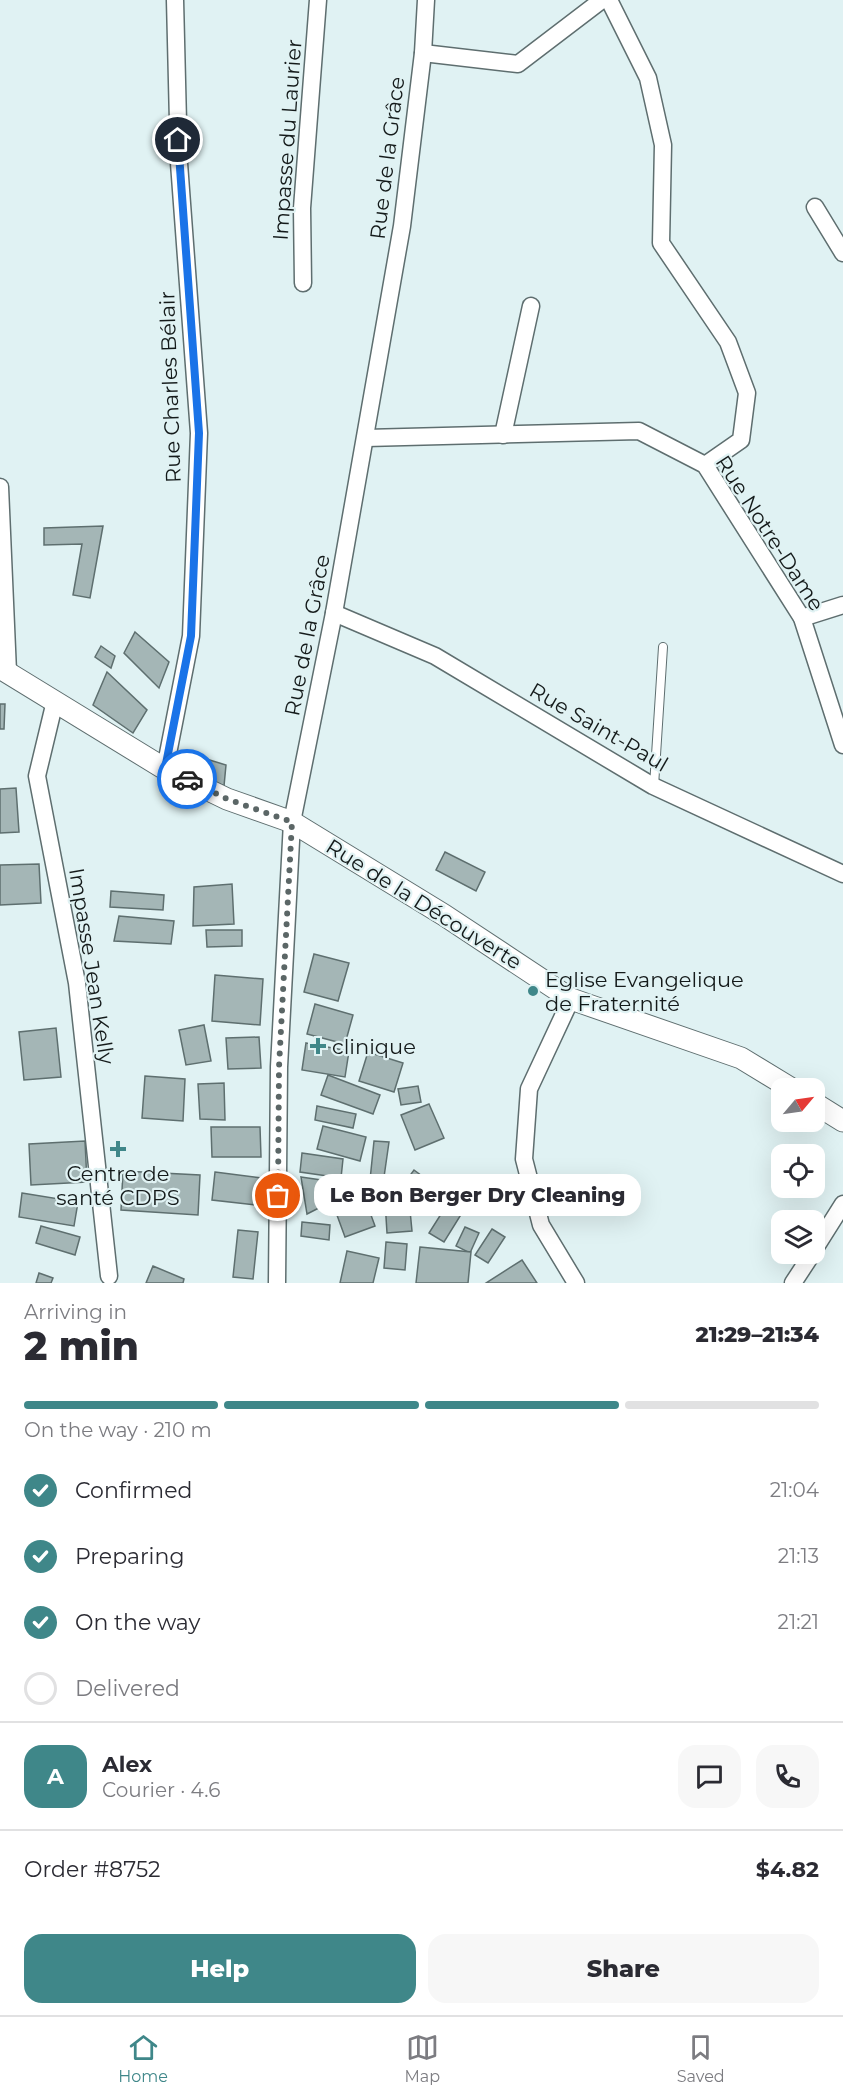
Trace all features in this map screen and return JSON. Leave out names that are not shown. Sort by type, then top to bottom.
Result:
[{"type":"street","name":"Rue Charles Bélair","points":[[165,769],[191,636],[199,433],[179,163],[176,0]]},
{"type":"street","name":"Impasse du Laurier","points":[[303,283],[302,208],[318,0]]},
{"type":"street","name":"Rue de la Grâce","points":[[277,1283],[279,1067],[292,822],[334,613],[402,225],[423,53],[426,0]]},
{"type":"street","points":[[423,53],[518,64],[602,0]]},
{"type":"street","points":[[609,0],[648,78],[663,145],[661,243],[728,342],[747,393],[741,440],[705,465]]},
{"type":"street","points":[[815,207],[843,253]]},
{"type":"street","points":[[503,435],[531,306]]},
{"type":"street","name":"Rue Notre-Dame","points":[[366,438],[639,431],[705,465],[802,618],[843,746]]},
{"type":"street","points":[[0,488],[4,670]]},
{"type":"street","points":[[802,618],[843,605]]},
{"type":"street","name":"Rue Saint-Paul","points":[[334,613],[435,656],[654,786],[843,874]]},
{"type":"street","name":"Rue de la Découverte","points":[[4,670],[165,769],[227,799],[292,822],[444,915],[572,999],[741,1058],[774,1078]]},
{"type":"street","name":"Impasse Jean Kelly","points":[[55,702],[37,776],[77,983],[109,1276]]},
{"type":"street","points":[[572,999],[529,1089],[524,1159],[541,1225],[576,1283]]},
{"type":"street","points":[[825,1110],[843,1121]]},
{"type":"street","points":[[825,1233],[843,1204]]},
{"type":"street","points":[[793,1283],[805,1264]]},
{"type":"lane","points":[[654,786],[663,647]]},
{"type":"building","points":[[103,526],[90,598],[73,595],[82,544],[44,545],[44,528]]},
{"type":"building","points":[[135,632],[169,662],[159,688],[124,653]]},
{"type":"building","points":[[101,646],[115,656],[111,668],[95,657]]},
{"type":"building","points":[[107,672],[147,710],[133,733],[93,705]]},
{"type":"building","points":[[0,704],[5,704],[4,729],[0,729]]},
{"type":"building","points":[[190,754],[226,765],[224,786],[185,771]]},
{"type":"building","points":[[16,788],[19,832],[0,833],[0,789]]},
{"type":"building","points":[[445,852],[485,872],[476,891],[436,870]]},
{"type":"building","points":[[39,864],[41,903],[0,905],[0,865]]},
{"type":"building","points":[[232,884],[234,924],[193,926],[194,887]]},
{"type":"building","points":[[111,891],[164,895],[163,910],[110,907]]},
{"type":"building","points":[[119,916],[174,921],[171,944],[114,941]]},
{"type":"building","points":[[206,930],[242,930],[242,946],[207,947]]},
{"type":"building","points":[[314,954],[349,963],[338,1001],[304,992]]},
{"type":"building","points":[[215,975],[263,979],[260,1025],[212,1021]]},
{"type":"building","points":[[315,1004],[353,1015],[345,1044],[307,1034]]},
{"type":"building","points":[[204,1025],[211,1061],[186,1065],[179,1030]]},
{"type":"building","points":[[56,1028],[61,1077],[24,1080],[19,1032]]},
{"type":"building","points":[[259,1037],[261,1068],[228,1069],[226,1038]]},
{"type":"building","points":[[306,1043],[349,1051],[345,1077],[302,1070]]},
{"type":"building","points":[[368,1052],[403,1063],[394,1092],[359,1081]]},
{"type":"building","points":[[328,1075],[380,1095],[373,1114],[321,1095]]},
{"type":"building","points":[[145,1076],[185,1079],[183,1121],[142,1118]]},
{"type":"building","points":[[224,1083],[225,1120],[200,1119],[198,1084]]},
{"type":"building","points":[[418,1086],[421,1102],[401,1105],[398,1089]]},
{"type":"building","points":[[429,1104],[444,1138],[415,1150],[401,1115]]},
{"type":"building","points":[[317,1106],[356,1114],[353,1128],[315,1120]]},
{"type":"building","points":[[323,1126],[366,1137],[360,1161],[317,1149]]},
{"type":"building","points":[[211,1127],[260,1127],[261,1157],[212,1157]]},
{"type":"building","points":[[85,1141],[87,1182],[31,1185],[29,1144]]},
{"type":"building","points":[[374,1141],[389,1142],[384,1177],[370,1180]]},
{"type":"building","points":[[302,1153],[343,1159],[341,1178],[300,1172]]},
{"type":"building","points":[[414,1170],[430,1182],[416,1201],[400,1189]]},
{"type":"building","points":[[123,1171],[200,1175],[198,1215],[121,1210]]},
{"type":"building","points":[[215,1172],[261,1178],[257,1205],[212,1200]]},
{"type":"building","points":[[301,1177],[362,1186],[307,1214]]},
{"type":"building","points":[[22,1193],[78,1202],[74,1226],[19,1217]]},
{"type":"building","points":[[364,1196],[375,1226],[345,1237],[334,1207]]},
{"type":"building","points":[[409,1200],[412,1231],[387,1233],[385,1201]]},
{"type":"building","points":[[448,1203],[462,1213],[444,1242],[429,1233]]},
{"type":"building","points":[[302,1222],[330,1225],[329,1240],[301,1236]]},
{"type":"building","points":[[41,1226],[80,1237],[75,1255],[36,1243]]},
{"type":"building","points":[[465,1227],[479,1233],[470,1253],[456,1246]]},
{"type":"building","points":[[492,1229],[505,1237],[488,1263],[475,1255]]},
{"type":"building","points":[[238,1230],[258,1232],[253,1279],[233,1277]]},
{"type":"building","points":[[386,1242],[407,1244],[405,1270],[384,1268]]},
{"type":"building","points":[[420,1247],[471,1252],[468,1283],[416,1283]]},
{"type":"building","points":[[347,1251],[379,1258],[373,1283],[340,1283]]},
{"type":"building","points":[[522,1260],[537,1283],[486,1283]]},
{"type":"building","points":[[153,1266],[184,1279],[183,1283],[146,1283]]},
{"type":"building","points":[[39,1273],[53,1278],[51,1283],[36,1283]]},
{"type":"way so far","points":[[187,779],[227,799],[292,822],[279,1067],[278,1196]]},
{"type":"place","name":"Eglise Evangelique de Fraternité","points":[[533,991]]},
{"type":"place","name":"clinique","points":[[318,1046]]},
{"type":"place","name":"Centre de santé CDPS","points":[[118,1149]]},
{"type":"place","name":"Le Bon Berger Dry Cleaning","points":[[278,1196]]},
{"type":"route","points":[[178,140],[199,433],[191,636],[165,769],[187,779]]}]
